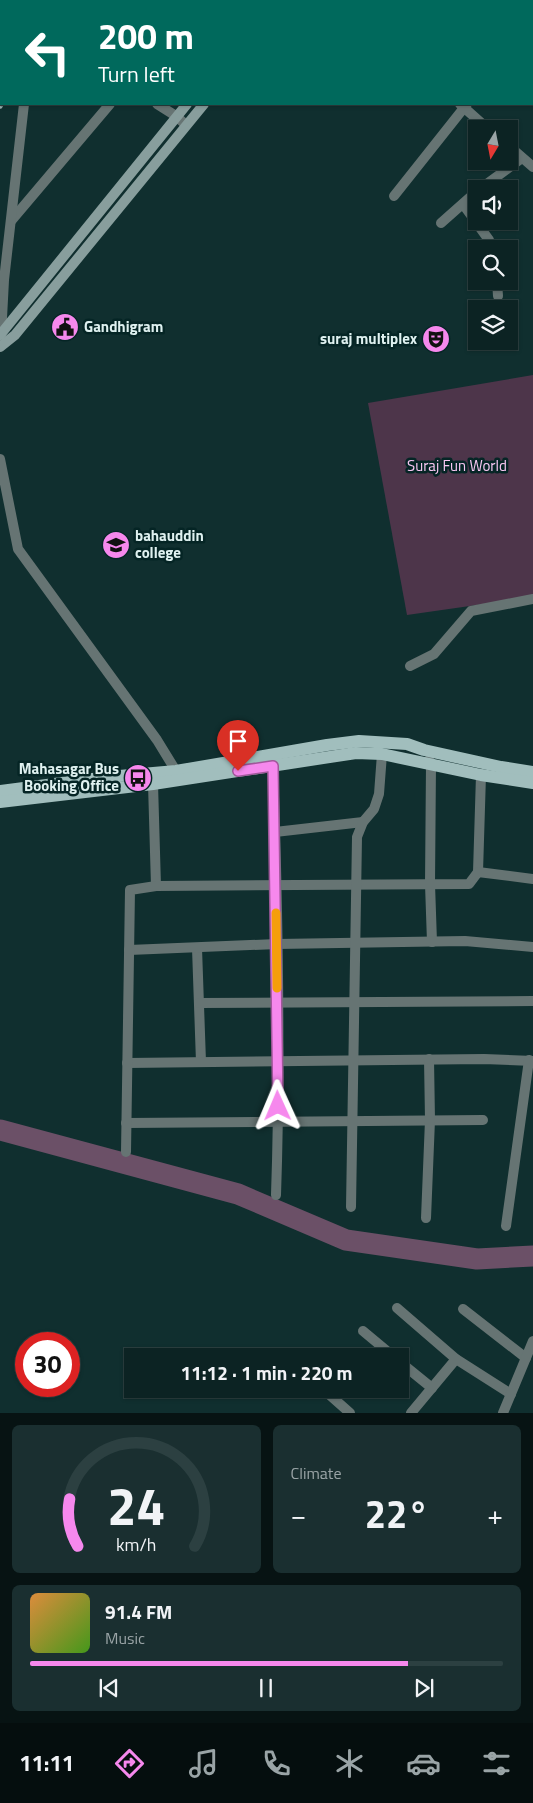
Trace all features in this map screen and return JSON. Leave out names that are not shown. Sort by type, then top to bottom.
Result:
[{"type":"main road","points":[[1,334],[186,105]]},
{"type":"main road","points":[[0,346],[15,335],[203,105]]},
{"type":"main road","points":[[0,791],[108,777],[176,771],[359,741],[408,744],[424,750],[533,772]]},
{"type":"main road","points":[[0,802],[153,784],[356,753],[382,754],[481,775],[533,783]]},
{"type":"street","points":[[0,346],[4,280],[24,105]]},
{"type":"street","points":[[10,222],[109,105]]},
{"type":"street","points":[[159,105],[186,125]]},
{"type":"street","points":[[394,196],[463,105],[479,120]]},
{"type":"street","points":[[518,154],[533,167]]},
{"type":"street","points":[[492,180],[522,158]]},
{"type":"street","points":[[441,224],[468,199]]},
{"type":"street","points":[[463,204],[489,240]]},
{"type":"street","points":[[498,290],[498,296]]},
{"type":"street","points":[[0,459],[18,549],[157,740],[176,771]]},
{"type":"street","points":[[410,666],[434,654],[471,611],[533,599]]},
{"type":"street","points":[[424,750],[431,764],[430,884],[432,942]]},
{"type":"street","points":[[351,1207],[357,837],[363,822],[374,809],[379,794],[382,754]]},
{"type":"street","points":[[273,766],[278,1061],[276,1195]]},
{"type":"street","points":[[126,1152],[130,890],[156,886],[469,884],[478,872],[481,775]]},
{"type":"street","points":[[153,784],[156,886]]},
{"type":"street","points":[[275,832],[363,822]]},
{"type":"street","points":[[478,872],[533,878]]},
{"type":"street","points":[[129,950],[277,944],[465,941],[533,947]]},
{"type":"street","points":[[196,948],[201,1062]]},
{"type":"street","points":[[199,1003],[533,1000]]},
{"type":"street","points":[[127,1063],[484,1058],[531,1061],[506,1226]]},
{"type":"street","points":[[426,1218],[430,1120],[429,1059]]},
{"type":"street","points":[[126,1123],[483,1120]]},
{"type":"street","points":[[397,1308],[456,1358],[511,1394]]},
{"type":"street","points":[[463,1309],[526,1358]]},
{"type":"street","points":[[363,1331],[383,1348]]},
{"type":"street","points":[[506,1412],[511,1394],[533,1341]]},
{"type":"street","points":[[411,1413],[456,1358]]},
{"type":"street","points":[[409,1369],[432,1388]]},
{"type":"street","points":[[333,1398],[350,1413]]},
{"type":"green space","name":"Suraj Fun World","points":[[533,375],[533,597],[407,615],[368,403]]},
{"type":"waterway","points":[[0,1130],[238,1194],[346,1240],[477,1259],[533,1256]]},
{"type":"slow traffic","points":[[276,913],[277,988]]},
{"type":"place","name":"Gandhigram","points":[[65,327]]},
{"type":"place","name":"suraj multiplex","points":[[436,339]]},
{"type":"place","name":"bahauddin college","points":[[116,545]]},
{"type":"place","name":"Mahasagar Bus Booking Office","points":[[138,778]]},
{"type":"route","points":[[238,771],[273,766],[278,1106]]}]
